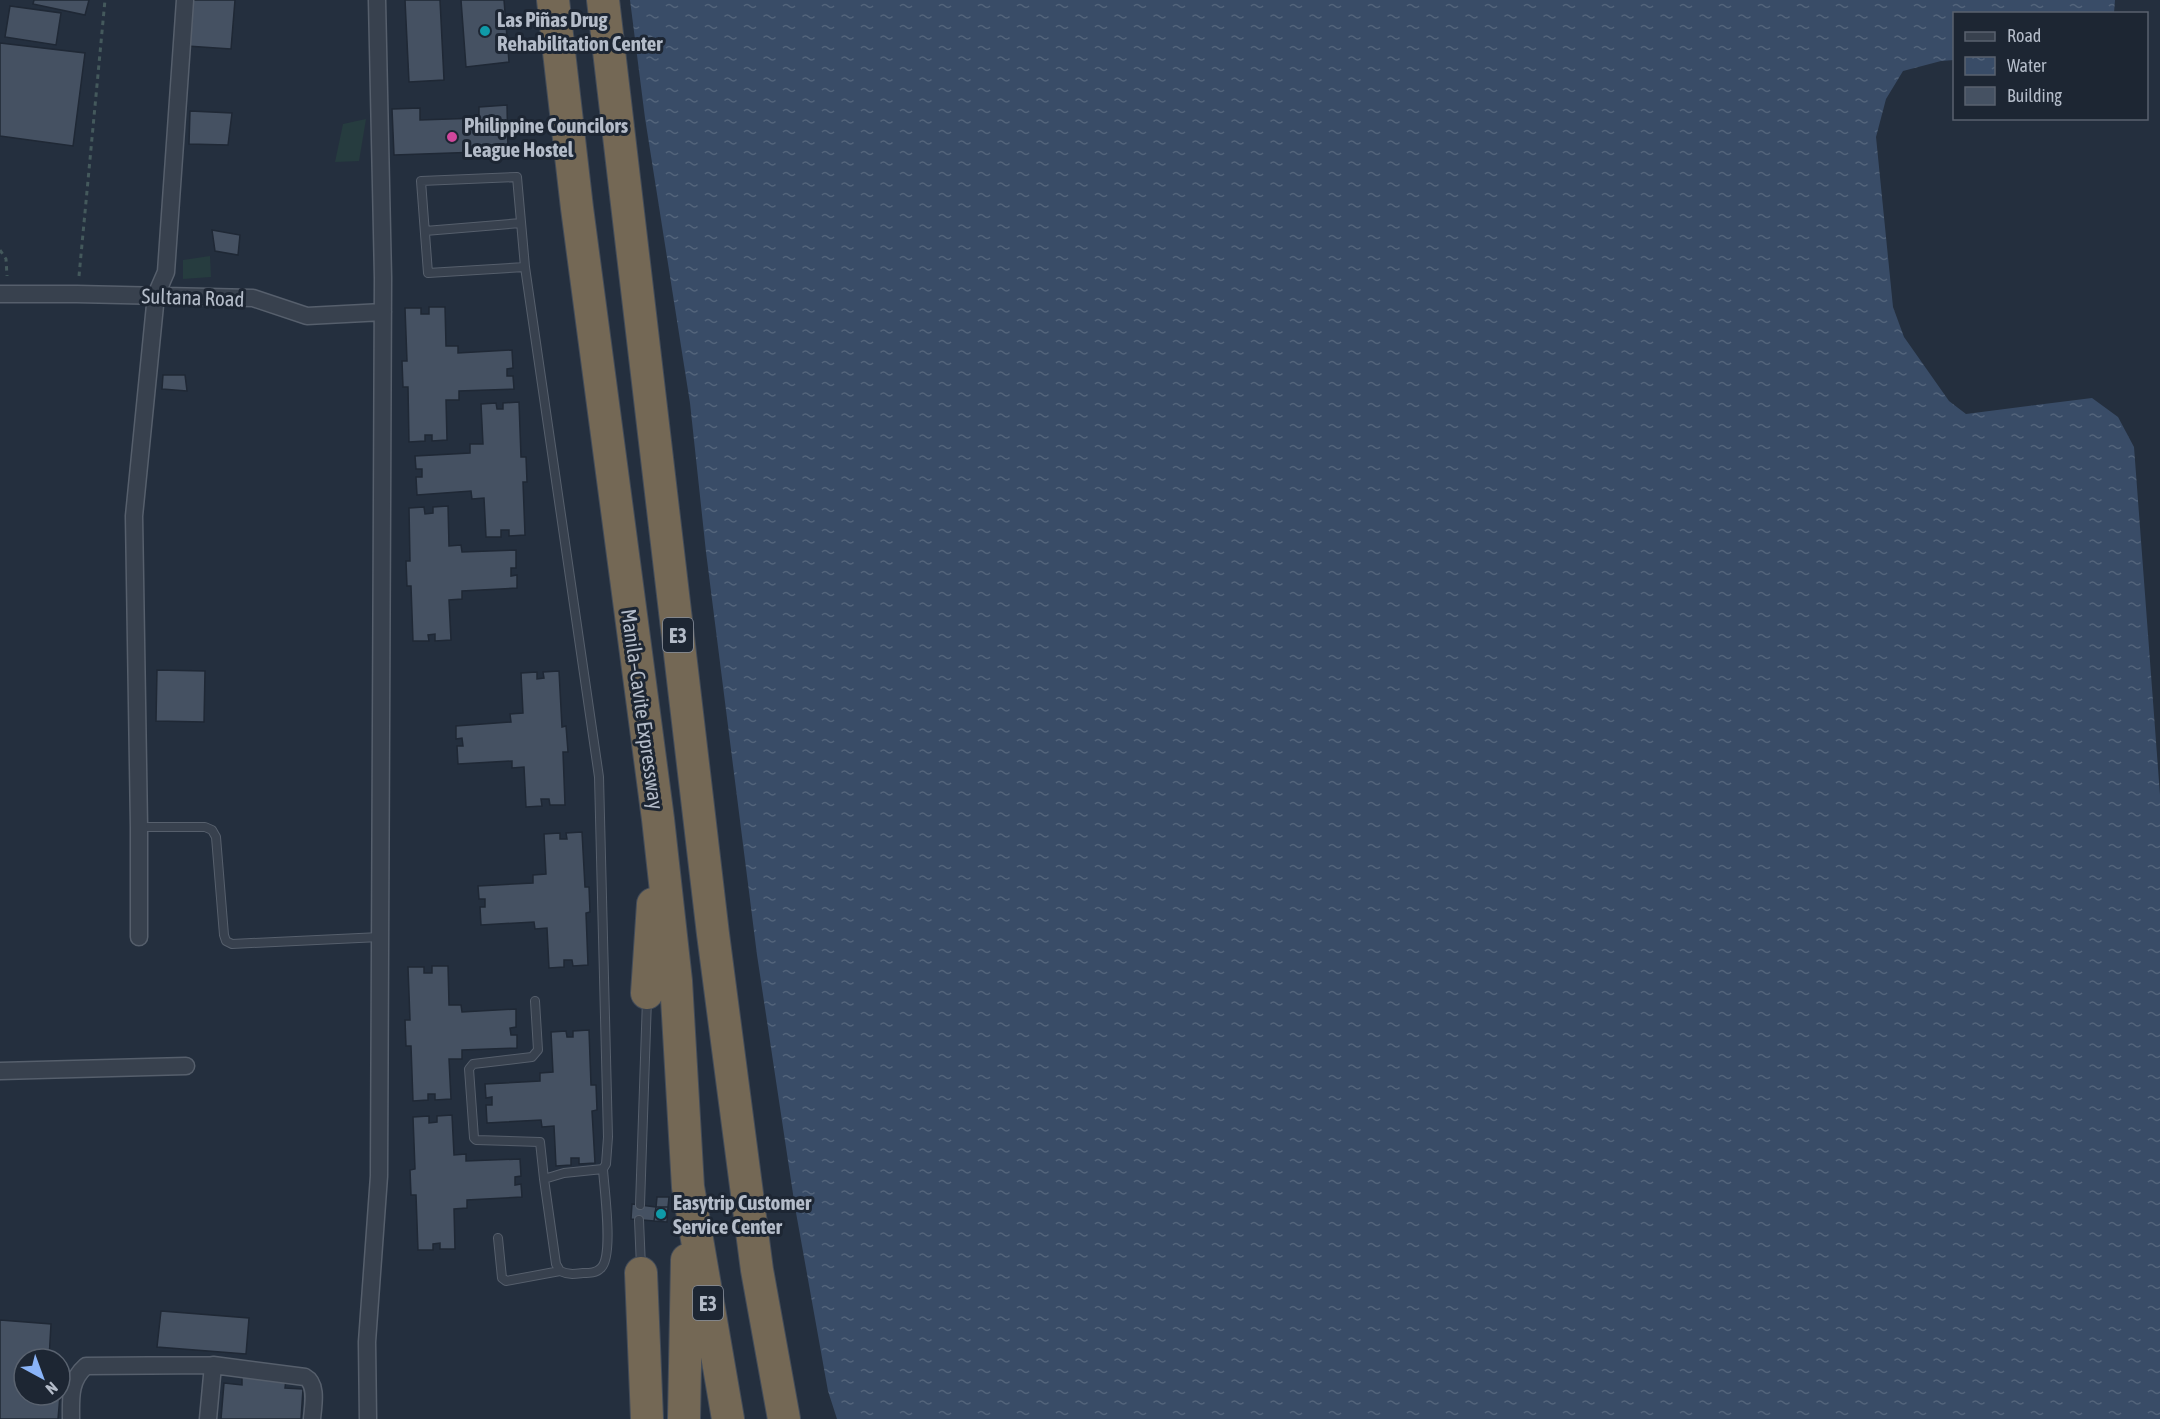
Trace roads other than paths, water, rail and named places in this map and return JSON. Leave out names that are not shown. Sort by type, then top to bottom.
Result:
[{"type":"highway","name":"Manila–Cavite Expressway","points":[[553,0],[577,208],[658,819],[676,981],[688,1187],[728,1419]]},
{"type":"highway","name":"Manila–Cavite Expressway","points":[[603,0],[713,934],[757,1270],[784,1419]]},
{"type":"highway","points":[[647,993],[658,819]]},
{"type":"highway","points":[[684,1419],[688,1187]]},
{"type":"highway","points":[[757,1270],[796,1419]]},
{"type":"highway","points":[[641,1273],[647,1419]]},
{"type":"street","points":[[139,937],[134,516],[156,295],[166,272],[184,0]]},
{"type":"street","points":[[368,1419],[367,1342],[379,1176],[383,312],[377,0]]},
{"type":"street","name":"Sultana Road","points":[[4,294],[253,298],[307,316],[383,312]]},
{"type":"street","points":[[0,1071],[186,1066]]},
{"type":"street","points":[[71,1419],[71,1391],[76,1375],[86,1366],[213,1365],[305,1377],[313,1385],[312,1419]]},
{"type":"street","points":[[208,1419],[213,1365]]},
{"type":"lane","points":[[525,267],[428,273],[421,181],[517,177],[525,267],[599,777],[608,1137],[606,1164],[603,1169],[608,1240],[606,1260],[602,1268],[594,1272],[568,1275],[560,1271],[556,1264],[540,1142],[476,1140],[474,1138],[469,1069],[473,1064],[532,1057],[536,1054],[538,1050],[535,1001]]},
{"type":"lane","points":[[425,231],[521,223]]},
{"type":"lane","points":[[139,827],[205,827],[213,830],[216,837],[224,935],[226,941],[232,944],[380,937]]},
{"type":"lane","points":[[640,1205],[647,993]]},
{"type":"lane","points":[[544,1179],[564,1173],[603,1169]]},
{"type":"lane","points":[[639,1220],[641,1273]]},
{"type":"lane","points":[[498,1238],[502,1278],[506,1281],[560,1271]]},
{"type":"water","points":[[630,0],[2115,0],[2114,12],[1953,12],[1953,60],[1903,71],[1886,99],[1876,137],[1893,307],[1904,337],[1949,401],[1966,414],[2092,398],[2118,417],[2134,447],[2160,795],[2160,1419],[837,1419],[828,1391],[795,1207],[757,955],[706,552],[690,403],[645,118]]},
{"type":"place","name":"Las Piñas Drug Rehabilitation Center","points":[[485,31]]},
{"type":"place","name":"Philippine Councilors League Hostel","points":[[452,137]]},
{"type":"place","name":"Easytrip Customer Service Center","points":[[661,1214]]}]
